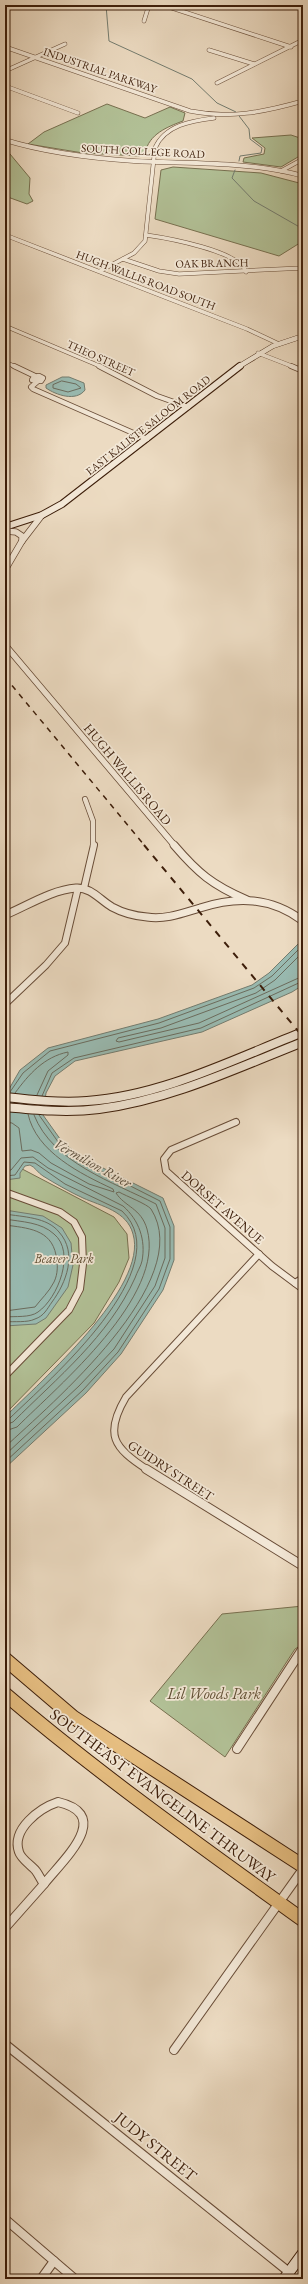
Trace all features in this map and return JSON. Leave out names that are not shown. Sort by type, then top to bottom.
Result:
[{"type":"highway","points":[[5,1659],[73,1717],[303,1867]]},
{"type":"highway","name":"SOUTHEAST EVANGELINE THRUWAY","points":[[5,1694],[40,1724],[146,1806],[303,1920]]},
{"type":"main road","name":"EAST KALISTE SALOOM ROAD","points":[[5,527],[42,514],[62,504],[258,353],[303,336]]},
{"type":"main road","points":[[5,1097],[80,1101],[139,1093],[199,1072],[303,1032]]},
{"type":"main road","points":[[5,1107],[81,1111],[129,1104],[194,1084],[303,1042]]},
{"type":"main road","points":[[199,1072],[204,1080]]},
{"type":"main road","points":[[188,1076],[194,1084]]},
{"type":"main road","points":[[286,2275],[303,2253]]},
{"type":"street","points":[[144,21],[149,5]]},
{"type":"street","points":[[163,5],[291,47]]},
{"type":"street","points":[[170,7],[174,5]]},
{"type":"street","points":[[217,83],[303,40]]},
{"type":"street","points":[[5,70],[65,44]]},
{"type":"street","name":"INDUSTRIAL PARKWAY","points":[[5,46],[190,111],[225,117],[251,115],[303,101]]},
{"type":"street","points":[[209,50],[254,64]]},
{"type":"street","points":[[5,86],[78,113]]},
{"type":"street","name":"INDUSTRIAL PARKWAY","points":[[190,111],[200,120]]},
{"type":"street","points":[[100,271],[138,250],[146,235],[156,144],[162,136],[178,126],[200,120],[225,117]]},
{"type":"street","name":"SOUTH COLLEGE ROAD","points":[[5,140],[64,155],[247,166],[303,176]]},
{"type":"street","points":[[281,171],[303,159]]},
{"type":"street","name":"SOUTH COLLEGE ROAD","points":[[281,171],[303,180]]},
{"type":"street","name":"HUGH WALLIS ROAD SOUTH","points":[[5,235],[260,334],[279,344]]},
{"type":"street","points":[[146,235],[165,238],[231,258],[243,264],[270,271]]},
{"type":"street","name":"OAK BRANCH","points":[[123,259],[169,273],[246,272],[303,268]]},
{"type":"street","points":[[243,264],[246,272]]},
{"type":"street","name":"THEO STREET","points":[[5,326],[119,375],[158,396],[188,407]]},
{"type":"street","points":[[258,353],[303,371]]},
{"type":"street","points":[[5,362],[36,376],[32,379],[38,381],[31,387],[33,390],[147,439]]},
{"type":"street","points":[[5,570],[22,541],[42,514]]},
{"type":"street","points":[[5,531],[19,533],[22,541]]},
{"type":"street","name":"HUGH WALLIS ROAD","points":[[5,646],[195,870],[219,888],[247,900]]},
{"type":"street","points":[[5,1004],[46,965],[65,943],[95,834],[92,812],[85,799]]},
{"type":"street","points":[[5,915],[67,890],[81,888],[91,891],[112,908],[142,917],[173,916],[218,903],[247,900],[277,906],[303,921]]},
{"type":"street","points":[[218,903],[222,896],[219,888]]},
{"type":"street","name":"DORSET AVENUE","points":[[236,1122],[171,1150],[165,1156],[164,1166],[172,1178],[259,1254],[303,1289]]},
{"type":"street","points":[[5,1192],[56,1210],[74,1222],[82,1237],[83,1264],[80,1289],[69,1310],[5,1376]]},
{"type":"street","name":"GUIDRY STREET","points":[[259,1254],[126,1397],[116,1416],[113,1437],[118,1448],[138,1464],[302,1564]]},
{"type":"street","points":[[295,1283],[303,1278]]},
{"type":"street","points":[[237,1749],[303,1648]]},
{"type":"street","points":[[5,1928],[44,1884],[75,1846],[84,1831],[85,1818],[68,1803],[58,1802],[42,1809],[31,1819],[18,1838],[19,1853],[36,1871],[44,1884]]},
{"type":"street","points":[[174,2050],[303,1867]]},
{"type":"street","name":"JUDY STREET","points":[[5,2044],[286,2275]]},
{"type":"street","points":[[5,2219],[75,2279]]},
{"type":"street","points":[[41,2279],[54,2261]]},
{"type":"green space","points":[[107,104],[145,118],[170,107],[185,113],[183,121],[160,132],[150,141],[145,153],[139,156],[83,153],[28,144],[44,132]]},
{"type":"green space","points":[[291,135],[303,139],[303,154],[281,167],[243,162],[244,158],[264,154],[265,148],[252,138]]},
{"type":"green space","points":[[5,148],[30,178],[29,194],[33,201],[27,204],[5,196]]},
{"type":"green space","points":[[173,167],[261,173],[303,184],[303,241],[279,256],[155,219],[161,170]]},
{"type":"green space","name":"Beaver Park","points":[[5,1160],[114,1217],[127,1234],[129,1258],[119,1282],[94,1323],[5,1414]]},
{"type":"green space","name":"Lil Woods Park","points":[[303,1606],[303,1644],[295,1649],[225,1757],[150,1701],[222,1614]]},
{"type":"water","points":[[62,377],[69,377],[84,383],[85,390],[77,396],[66,396],[55,393],[46,388],[46,385]]},
{"type":"water","name":"Vermilion River","points":[[303,939],[303,985],[292,992],[202,1032],[75,1061],[55,1076],[46,1093],[43,1115],[63,1143],[87,1160],[163,1198],[174,1226],[174,1260],[163,1290],[121,1354],[86,1393],[5,1468],[5,1417],[65,1358],[109,1306],[125,1280],[134,1256],[133,1234],[130,1226],[112,1210],[63,1188],[43,1176],[30,1165],[25,1166],[20,1173],[20,1178],[5,1180],[5,1148],[8,1141],[5,1129],[5,1096],[20,1070],[48,1048],[158,1019],[252,985],[269,973]]},
{"type":"water","points":[[5,1210],[43,1216],[62,1228],[71,1243],[73,1265],[68,1287],[46,1318],[36,1324],[5,1326]]},
{"type":"waterway","points":[[106,5],[109,41],[192,79],[217,103],[236,112],[249,129],[250,139],[262,148],[261,153],[240,156],[239,161]]},
{"type":"waterway","points":[[235,170],[232,178],[254,201],[303,229]]},
{"type":"railway","points":[[5,677],[145,846]]},
{"type":"railway","points":[[144,845],[303,1037]]}]
